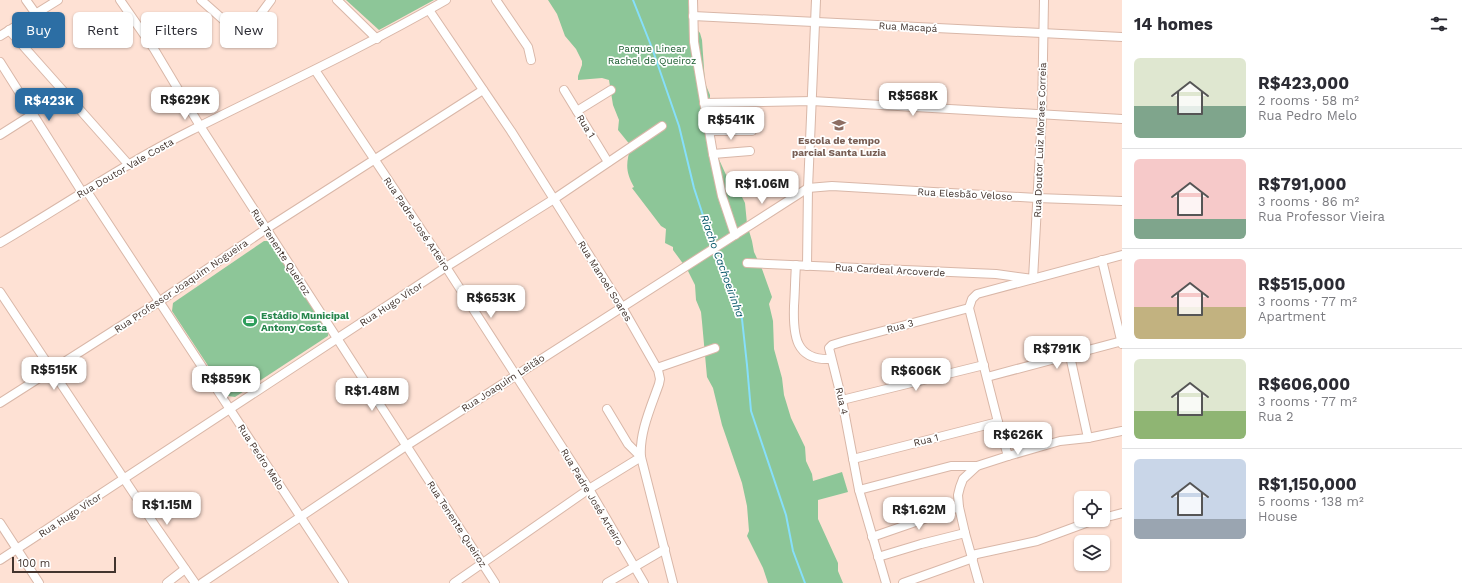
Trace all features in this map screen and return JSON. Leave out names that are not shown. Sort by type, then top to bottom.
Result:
[{"type":"street","points":[[26,0],[35,12]]},
{"type":"street","points":[[39,12],[58,0]]},
{"type":"street","name":"Rua Tenente Queiroz","points":[[120,0],[154,49],[200,126],[495,583]]},
{"type":"street","points":[[201,0],[236,31],[243,34],[251,27],[271,0]]},
{"type":"street","points":[[337,0],[377,39]]},
{"type":"street","name":"Rua Doutor Vale Costa","points":[[0,243],[84,191],[200,126],[377,39],[446,0]]},
{"type":"street","points":[[496,0],[528,47],[531,60]]},
{"type":"street","points":[[693,0],[694,42],[713,154],[722,196],[735,235]]},
{"type":"street","points":[[807,266],[808,188],[816,0]]},
{"type":"street","name":"Rua Doutor Luiz Moraes Correia","points":[[1033,279],[1042,114],[1044,0]]},
{"type":"street","name":"Rua Manoel Soares","points":[[429,10],[554,199],[622,307],[657,368],[660,379],[641,442],[641,457],[673,583]]},
{"type":"street","name":"Rua Macapá","points":[[693,16],[1122,37]]},
{"type":"street","points":[[0,36],[12,28]]},
{"type":"street","points":[[9,30],[129,165]]},
{"type":"street","name":"Rua Pedro Melo","points":[[0,62],[84,191],[160,301],[344,583]]},
{"type":"street","name":"Rua Padre José Arteiro","points":[[315,70],[446,267],[589,489],[644,583]]},
{"type":"street","name":"Rua Professor Joaquim Nogueira","points":[[0,403],[160,301],[266,229],[375,161],[483,90]]},
{"type":"street","name":"Rua 1","points":[[564,90],[608,162]]},
{"type":"street","points":[[577,111],[611,90]]},
{"type":"street","points":[[704,103],[812,101],[1122,119]]},
{"type":"street","points":[[0,135],[33,114]]},
{"type":"street","name":"Rua Hugo Vítor","points":[[0,560],[446,267],[554,199],[662,126]]},
{"type":"street","points":[[709,131],[752,131]]},
{"type":"street","points":[[713,154],[750,151]]},
{"type":"street","name":"Rua Elesbão Veloso","points":[[808,188],[832,186],[1037,198],[1122,201]]},
{"type":"street","name":"Rua Joaquim Leitão","points":[[202,583],[299,516],[406,446],[808,188]]},
{"type":"street","name":"Rua Cardeal Arcoverde","points":[[970,305],[973,297],[977,294],[1122,254]]},
{"type":"street","points":[[987,377],[1122,342],[1102,260]]},
{"type":"street","name":"Rua Cardeal Arcoverde","points":[[747,263],[996,274],[1033,279]]},
{"type":"street","points":[[796,265],[793,324],[796,341],[799,347],[812,358],[831,360]]},
{"type":"street","points":[[0,292],[195,583]]},
{"type":"street","points":[[970,305],[998,422],[1008,456]]},
{"type":"street","name":"Rua 3","points":[[832,344],[970,305]]},
{"type":"street","name":"Rua 4","points":[[832,344],[829,348],[831,360],[842,400],[859,490],[886,583]]},
{"type":"street","points":[[657,368],[715,348]]},
{"type":"street","points":[[1070,356],[1088,438]]},
{"type":"street","points":[[842,400],[984,365]]},
{"type":"street","points":[[454,583],[589,489],[641,457],[628,444],[607,410]]},
{"type":"street","name":"Rua 1","points":[[853,458],[998,422]]},
{"type":"street","points":[[859,490],[951,466],[977,466],[1060,441],[1088,438],[1122,431]]},
{"type":"street","points":[[977,466],[963,479],[958,495],[965,533],[979,583]]},
{"type":"street","points":[[872,537],[959,507]]},
{"type":"street","points":[[1110,516],[1122,513]]},
{"type":"street","points":[[0,523],[39,583]]},
{"type":"street","points":[[903,583],[972,557],[1037,541],[1075,527]]},
{"type":"street","points":[[878,557],[965,533]]},
{"type":"street","points":[[607,583],[665,548]]},
{"type":"street","points":[[167,583],[185,569]]},
{"type":"green space","points":[[346,0],[434,0],[379,30]]},
{"type":"green space","name":"Parque Linear Rachel de Queiroz","points":[[548,0],[688,0],[691,22],[700,33],[702,40],[705,83],[710,95],[709,125],[717,155],[727,177],[735,183],[745,203],[747,224],[754,252],[772,297],[769,304],[773,321],[774,349],[782,378],[784,395],[791,418],[805,447],[806,461],[812,474],[813,481],[842,472],[848,492],[818,500],[818,519],[838,563],[838,571],[843,583],[768,583],[763,568],[747,536],[749,531],[747,506],[742,483],[722,425],[713,388],[707,377],[701,312],[696,300],[695,285],[687,269],[673,250],[673,247],[665,243],[666,229],[661,226],[632,188],[634,187],[627,167],[631,146],[618,130],[619,120],[613,105],[609,80],[602,78],[578,80],[582,61],[576,49],[565,36],[557,14]]},
{"type":"green space","name":"Estádio Municipal Antony Costa","points":[[264,241],[270,241],[329,331],[328,336],[235,397],[228,396],[172,311],[173,303]]},
{"type":"waterway","name":"Riacho Cachoeirinha","points":[[633,0],[652,48],[679,126],[694,188],[713,246]]},
{"type":"waterway","name":"Riacho Cachoeirinha","points":[[714,251],[742,319],[751,411],[786,515],[793,551],[805,583]]},
{"type":"place","name":"Escola de tempo parcial Santa Luzia","points":[[839,125]]},
{"type":"place","name":"Estádio Municipal Antony Costa","points":[[250,321]]}]
